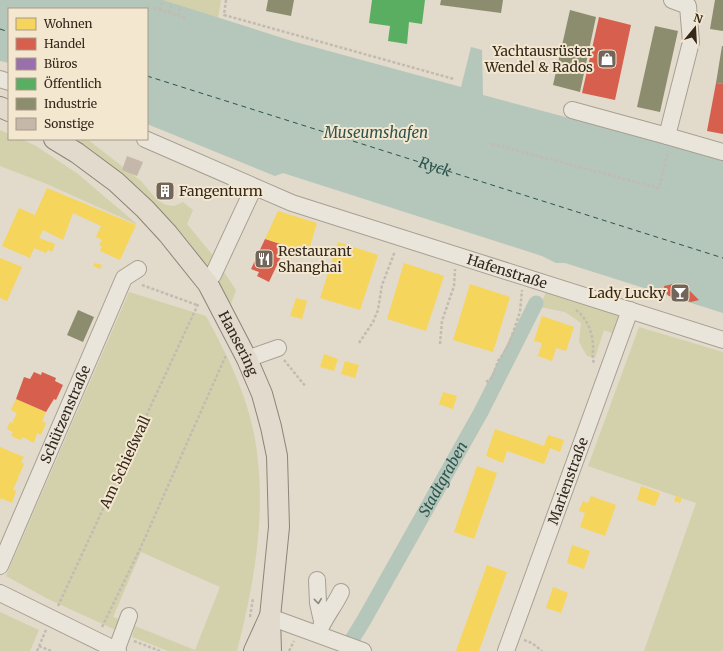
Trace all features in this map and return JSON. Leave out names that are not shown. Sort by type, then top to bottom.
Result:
[{"type":"main road","name":"Hansering","points":[[56,140],[77,153],[116,182],[145,209],[168,234],[208,284],[239,358],[262,394],[277,456],[279,527],[270,617],[271,651]]},
{"type":"main road","name":"Hansering","points":[[254,651],[270,617]]},
{"type":"street","points":[[668,140],[691,42],[688,6],[676,0]]},
{"type":"street","points":[[572,110],[668,140],[723,152]]},
{"type":"street","name":"Hafenstraße","points":[[148,140],[292,203],[723,340]]},
{"type":"street","points":[[213,275],[254,187]]},
{"type":"street","points":[[124,278],[138,269]]},
{"type":"street","name":"Schützenstraße","points":[[0,566],[124,278]]},
{"type":"street","name":"Marienstraße","points":[[506,651],[630,310]]},
{"type":"street","points":[[239,358],[275,349]]},
{"type":"street","points":[[317,580],[318,603],[324,631]]},
{"type":"street","points":[[324,631],[341,592]]},
{"type":"street","points":[[0,593],[117,651],[129,616]]},
{"type":"street","points":[[270,617],[324,631],[363,651]]},
{"type":"path","points":[[160,10],[163,0]]},
{"type":"path","points":[[226,0],[224,14],[454,80]]},
{"type":"path","points":[[169,13],[172,3]]},
{"type":"path","points":[[178,16],[181,6]]},
{"type":"path","points":[[154,8],[185,18]]},
{"type":"path","points":[[492,144],[659,188],[668,140]]},
{"type":"path","points":[[359,343],[373,322],[378,310],[382,285],[400,238]]},
{"type":"path","points":[[440,344],[442,322],[454,286],[456,255]]},
{"type":"path","points":[[486,382],[492,378],[498,361],[508,347],[520,312],[522,289],[526,277]]},
{"type":"path","points":[[124,278],[198,305],[201,299],[204,305]]},
{"type":"path","name":"Am Schießwall","points":[[56,610],[198,305]]},
{"type":"path","points":[[574,308],[587,322],[593,338],[593,360],[603,382]]},
{"type":"path","points":[[275,349],[306,387]]},
{"type":"path","points":[[101,628],[140,549],[228,350],[239,358]]},
{"type":"path","points":[[249,621],[255,591]]},
{"type":"path","points":[[37,651],[49,624]]},
{"type":"path","points":[[511,635],[532,643],[542,651]]},
{"type":"path","points":[[39,646],[51,651]]},
{"type":"green space","points":[[163,0],[221,0],[218,18]]},
{"type":"green space","points":[[0,130],[8,134],[8,140],[23,140],[36,146],[78,174],[138,225],[47,184],[0,166]]},
{"type":"green space","points":[[76,140],[88,140],[141,181],[157,200],[166,205],[174,206],[183,202],[193,210],[187,224],[215,258],[209,269],[165,214],[131,182]]},
{"type":"green space","points":[[222,269],[236,290],[231,304],[217,280]]},
{"type":"green space","points":[[547,289],[613,309],[618,316],[617,328],[614,334],[604,330],[595,358],[587,356],[579,342],[581,323],[565,312],[540,307]]},
{"type":"green space","points":[[129,292],[206,316],[228,359],[246,403],[254,434],[258,461],[260,516],[254,570],[237,651],[168,651],[132,637],[135,626],[195,650],[220,587],[141,552],[113,617],[124,621],[120,632],[48,599],[6,576]]},
{"type":"green space","points":[[639,327],[723,352],[723,651],[644,651],[696,503],[588,466]]},
{"type":"green space","points":[[0,612],[39,630],[30,651],[0,651]]},
{"type":"water","points":[[0,0],[163,0],[292,41],[461,87],[471,47],[482,50],[483,95],[723,159],[723,313],[565,263],[556,263],[542,256],[283,173],[275,176],[148,124],[148,8],[8,8],[8,63],[0,61]]},
{"type":"building: Wohnen","points":[[47,188],[136,225],[120,260],[100,251],[102,246],[99,245],[102,240],[96,237],[101,226],[73,213],[63,240],[43,230],[39,238],[55,244],[52,252],[48,250],[46,253],[34,248],[30,258],[2,246],[19,208],[35,215]]},
{"type":"building: Wohnen","points":[[278,211],[317,223],[308,253],[296,249],[293,256],[289,259],[281,255],[286,246],[265,239]]},
{"type":"building: Wohnen","points":[[338,242],[378,255],[360,310],[320,298]]},
{"type":"building: Wohnen","points":[[0,258],[22,267],[7,301],[0,298]]},
{"type":"building: Wohnen","points":[[95,263],[102,265],[100,269],[93,266]]},
{"type":"building: Wohnen","points":[[404,263],[444,276],[426,331],[387,319]]},
{"type":"building: Wohnen","points":[[470,284],[510,297],[493,352],[453,340]]},
{"type":"building: Wohnen","points":[[296,298],[307,301],[302,319],[290,316]]},
{"type":"building: Wohnen","points":[[542,316],[574,327],[566,351],[556,348],[552,361],[538,356],[542,343],[534,341]]},
{"type":"building: Wohnen","points":[[324,354],[338,359],[334,371],[320,367]]},
{"type":"building: Wohnen","points":[[345,361],[359,365],[355,378],[341,374]]},
{"type":"building: Wohnen","points":[[443,392],[457,396],[453,409],[439,404]]},
{"type":"building: Wohnen","points":[[16,399],[46,412],[42,421],[46,423],[41,435],[37,433],[34,443],[23,437],[21,440],[13,437],[11,435],[13,432],[7,429],[17,413],[11,410]]},
{"type":"building: Wohnen","points":[[495,429],[544,446],[548,435],[564,440],[560,452],[550,448],[544,464],[507,451],[503,463],[486,456]]},
{"type":"building: Wohnen","points":[[0,447],[24,457],[21,462],[24,464],[13,490],[16,491],[12,503],[1,498],[0,501]]},
{"type":"building: Wohnen","points":[[477,466],[497,473],[474,539],[454,532]]},
{"type":"building: Wohnen","points":[[641,486],[660,493],[655,506],[637,500]]},
{"type":"building: Wohnen","points":[[591,496],[616,505],[605,536],[580,527],[585,513],[579,511],[583,501],[588,503]]},
{"type":"building: Wohnen","points":[[676,496],[682,498],[680,503],[674,501]]},
{"type":"building: Wohnen","points":[[572,545],[590,551],[584,569],[567,563]]},
{"type":"building: Wohnen","points":[[487,565],[507,572],[479,651],[456,651]]},
{"type":"building: Wohnen","points":[[553,587],[568,593],[561,613],[546,608]]},
{"type":"building: Handel","name":"Yachtausrüster Wendel & Rados","points":[[599,17],[631,25],[615,100],[582,93]]},
{"type":"building: Handel","points":[[716,83],[723,84],[723,134],[707,131]]},
{"type":"building: Handel","points":[[265,239],[286,246],[269,282],[257,276],[259,272],[251,269]]},
{"type":"building: Handel","name":"Lady Lucky","points":[[673,284],[689,290],[699,300],[691,302],[669,296],[665,292],[664,286]]},
{"type":"building: Handel","points":[[34,372],[41,375],[42,372],[56,378],[55,381],[63,385],[56,400],[54,399],[46,412],[16,399],[24,377],[30,379]]},
{"type":"building: Büros","name":"Fangenturm","points":[[162,183],[168,183],[173,188],[171,197],[168,199],[162,199],[157,194],[157,188]]},
{"type":"building: Öffentlich","points":[[372,0],[425,0],[422,24],[409,22],[407,44],[388,41],[390,26],[369,23]]},
{"type":"building: Industrie","points":[[268,0],[294,0],[291,16],[266,11]]},
{"type":"building: Industrie","points":[[441,0],[503,0],[501,13],[440,5]]},
{"type":"building: Industrie","points":[[715,0],[723,0],[723,31],[710,29]]},
{"type":"building: Industrie","points":[[570,10],[596,17],[580,92],[553,85]]},
{"type":"building: Industrie","points":[[655,26],[678,31],[660,112],[637,107]]},
{"type":"building: Industrie","points":[[723,46],[723,84],[716,83]]},
{"type":"building: Industrie","points":[[78,310],[94,317],[83,342],[67,335]]},
{"type":"building: Sonstige","points":[[127,156],[143,162],[137,176],[122,170]]},
{"type":"waterway","name":"Stadtgraben","points":[[345,651],[481,412],[536,303]]},
{"type":"ferry route","points":[[0,29],[8,32]]},
{"type":"ferry route","points":[[148,76],[723,258]]},
{"type":"place","name":"Yachtausrüster Wendel & Rados","points":[[607,59]]},
{"type":"place","name":"Fangenturm","points":[[165,191]]},
{"type":"place","name":"Restaurant Shanghai","points":[[264,259]]},
{"type":"place","name":"Lady Lucky","points":[[680,293]]},
{"type":"water label","name":"Museumshafen","points":[[376,133]]},
{"type":"water label","name":"Ryck","points":[[435,168]]}]
